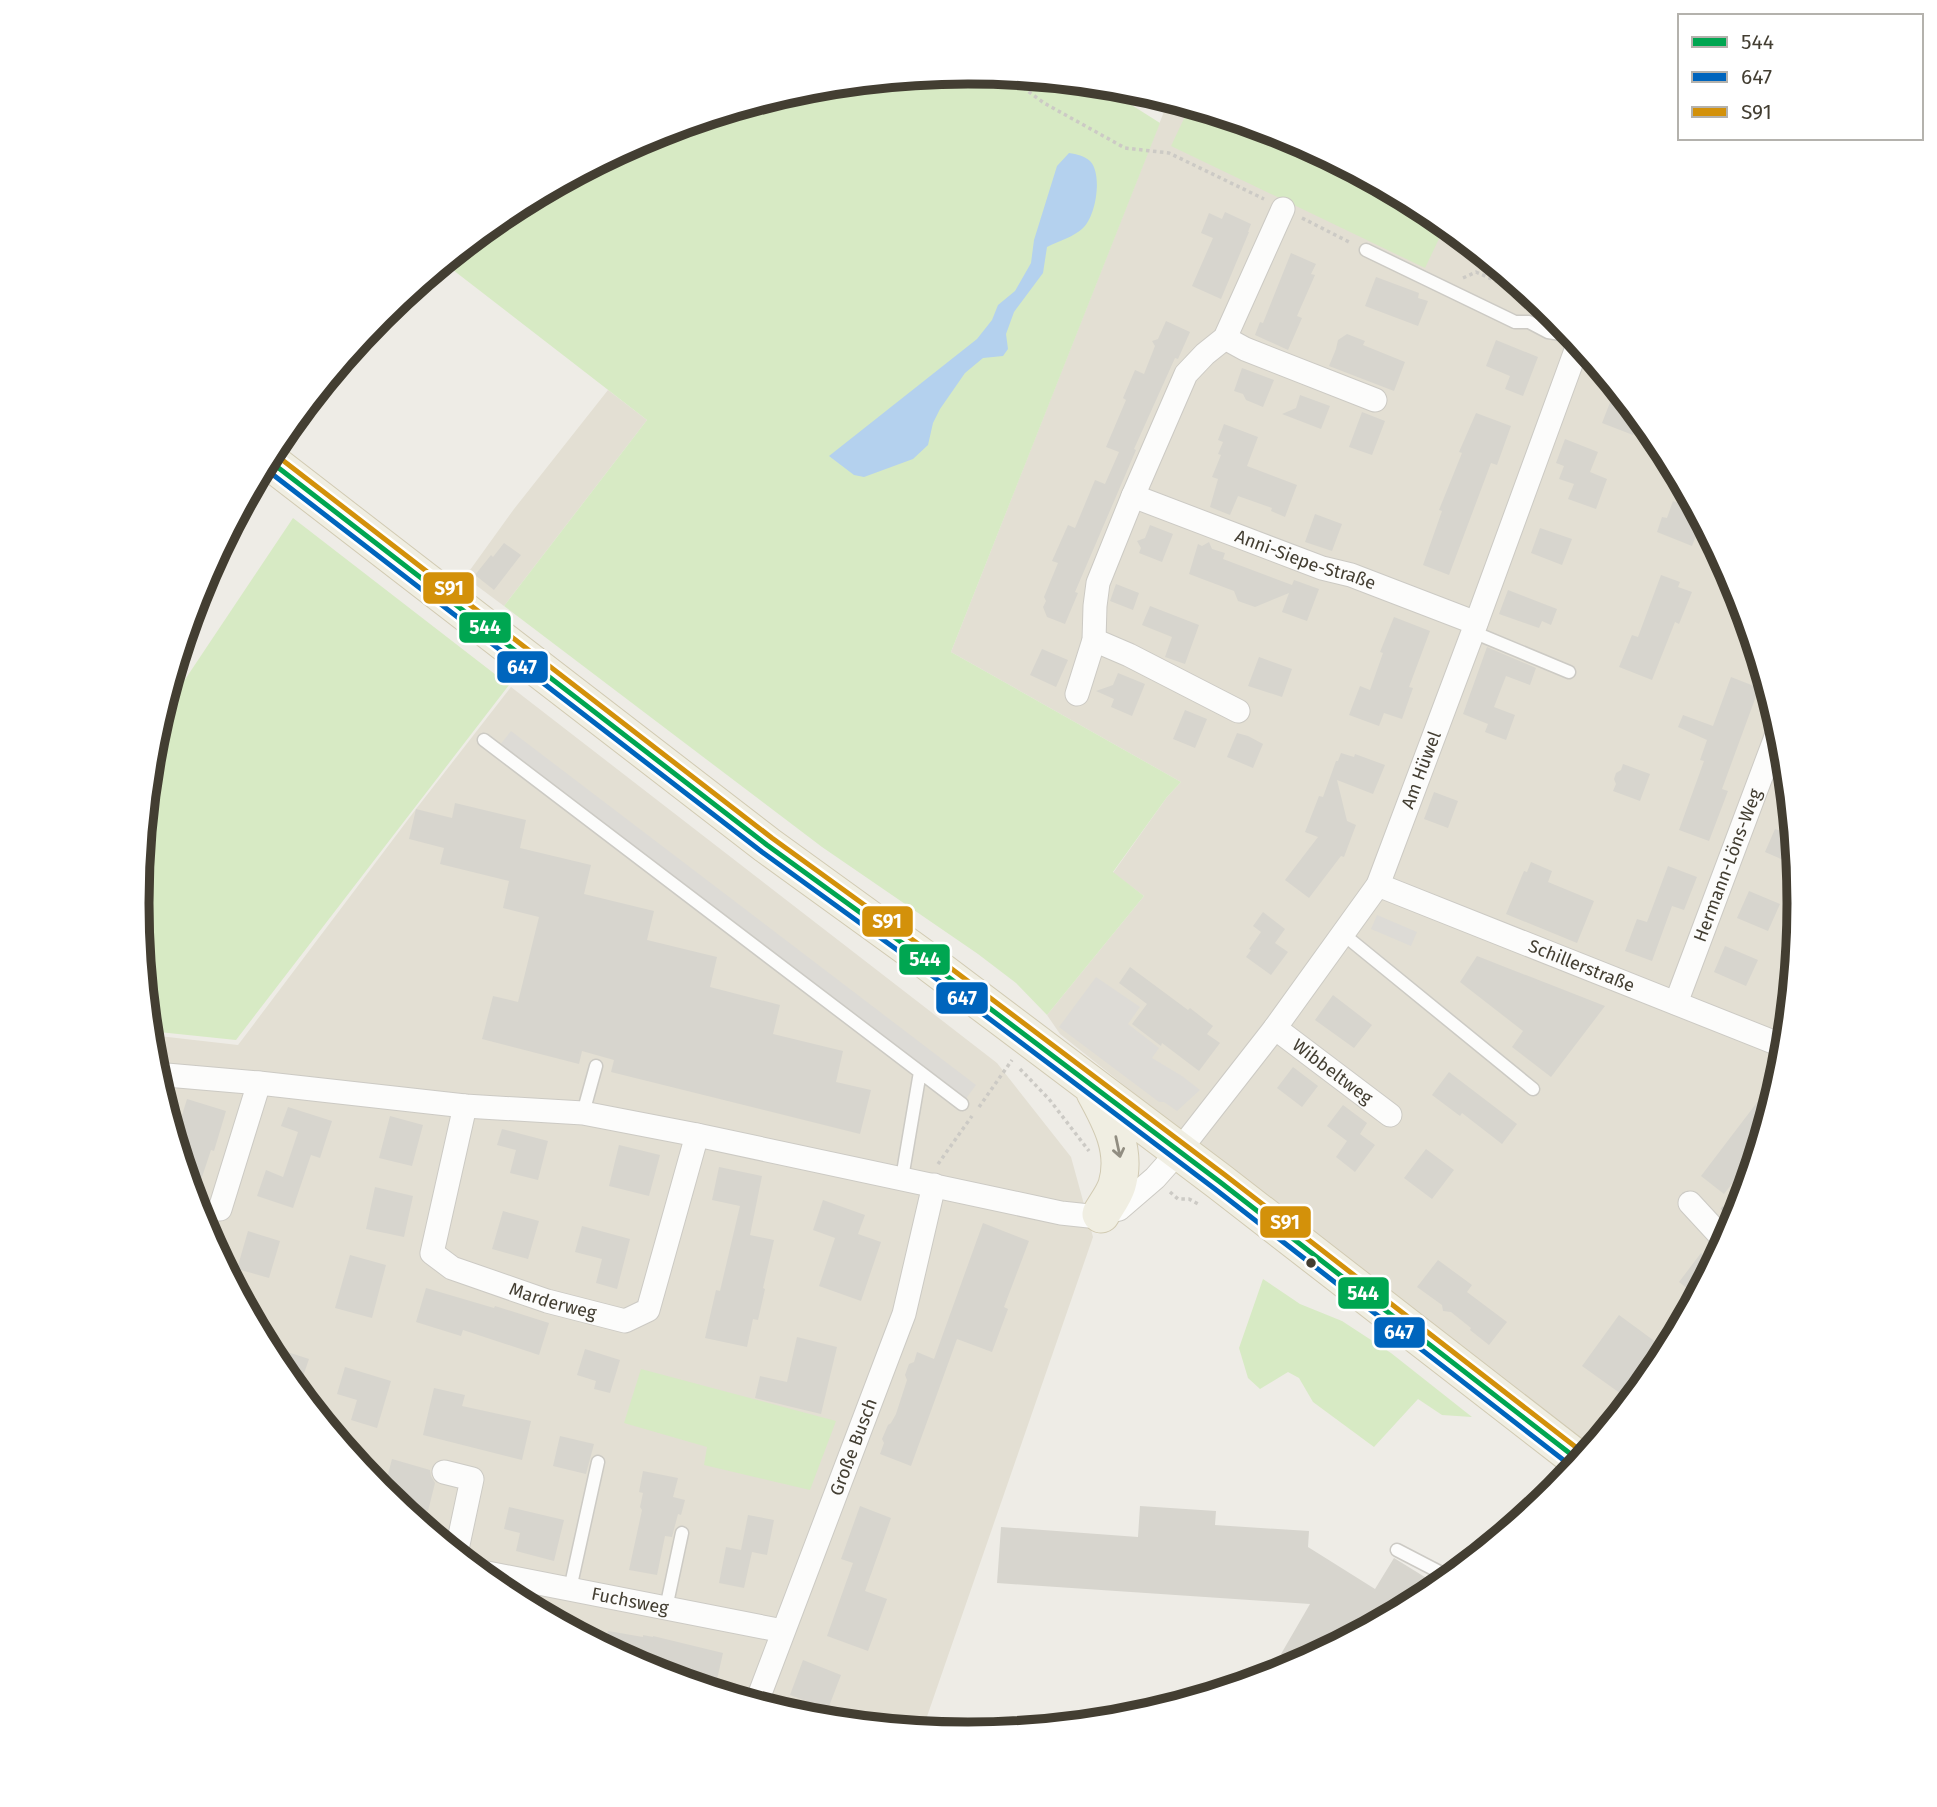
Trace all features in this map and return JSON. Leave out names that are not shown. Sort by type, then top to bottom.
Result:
[{"type":"main road","points":[[276,465],[767,845],[923,958],[1179,1151],[1573,1456]]},
{"type":"main road","points":[[1091,1085],[1110,1119],[1121,1157],[1117,1186],[1101,1214]]},
{"type":"street","points":[[1077,694],[1094,640],[1098,583],[1133,496],[1186,374],[1225,338],[1283,209]]},
{"type":"street","points":[[1225,338],[1245,349],[1375,400]]},
{"type":"street","name":"Am Hüwel","points":[[1179,1151],[1275,1028],[1377,885],[1574,352]]},
{"type":"street","name":"Anni-Siepe-Straße","points":[[1133,496],[1322,568],[1351,575],[1474,628]]},
{"type":"street","points":[[1094,640],[1238,711]]},
{"type":"street","name":"Hermann-Löns-Weg","points":[[1676,1003],[1772,746]]},
{"type":"street","name":"Schillerstraße","points":[[1377,885],[1775,1043]]},
{"type":"street","name":"Wibbeltweg","points":[[1275,1028],[1390,1115]]},
{"type":"street","points":[[168,1075],[465,1106],[583,1113],[1061,1213],[1089,1216],[1119,1209],[1155,1178],[1179,1151]]},
{"type":"street","points":[[220,1209],[259,1083]]},
{"type":"street","name":"Marderweg","points":[[465,1106],[432,1253],[452,1268],[464,1273],[547,1301],[625,1321],[648,1310],[697,1135]]},
{"type":"street","name":"Große Busch","points":[[759,1696],[904,1314],[934,1185]]},
{"type":"street","points":[[1689,1203],[1718,1234]]},
{"type":"street","points":[[444,1472],[472,1479],[458,1544]]},
{"type":"street","name":"Fuchsweg","points":[[500,1575],[783,1631]]},
{"type":"lane","points":[[1366,250],[1515,322],[1529,322],[1557,333]]},
{"type":"lane","points":[[1474,628],[1569,672]]},
{"type":"lane","points":[[484,740],[962,1104]]},
{"type":"lane","points":[[1343,934],[1533,1089]]},
{"type":"lane","points":[[583,1113],[596,1066]]},
{"type":"lane","points":[[902,1178],[920,1072]]},
{"type":"lane","points":[[570,1589],[598,1462]]},
{"type":"lane","points":[[666,1608],[681,1533]]},
{"type":"lane","points":[[1397,1550],[1441,1573]]},
{"type":"path","points":[[1021,86],[1044,103],[1125,148],[1169,153],[1366,250]]},
{"type":"path","points":[[1444,289],[1476,272],[1508,286]]},
{"type":"path","points":[[934,1185],[936,1167],[1012,1060]]},
{"type":"shaded area","points":[[1165,108],[1232,127],[1282,146],[1378,194],[1424,222],[1509,287],[1585,363],[1619,405],[1678,494],[1726,590],[1745,640],[1760,691],[1781,797],[1788,904],[1781,1010],[1772,1063],[1745,1167],[1726,1217],[1678,1313],[1650,1359],[1580,1449],[1060,1034],[1047,1015],[1144,896],[1113,873],[1167,797],[1181,782],[951,652]]},
{"type":"shaded area","points":[[608,390],[647,420],[504,606],[465,577],[514,509]]},
{"type":"shaded area","points":[[511,687],[997,1063],[1071,1157],[1093,1237],[925,1721],[862,1716],[809,1707],[705,1680],[606,1638],[513,1585],[428,1520],[352,1444],[287,1359],[259,1313],[211,1217],[192,1167],[177,1116],[160,1036],[238,1045]]},
{"type":"shaded area","points":[[511,731],[976,1085],[962,1104],[496,750]]},
{"type":"shaded area","points":[[1377,915],[1417,932],[1411,946],[1371,929]]},
{"type":"shaded area","points":[[1096,977],[1140,1007],[1128,1024],[1159,1048],[1152,1058],[1200,1090],[1177,1111],[1164,1102],[1159,1102],[1059,1027]]},
{"type":"green space","points":[[915,86],[1022,86],[1122,99],[1160,123],[951,652],[1181,782],[1167,797],[1113,872],[1144,896],[1047,1015],[1016,983],[978,954],[822,847],[504,606],[647,420],[451,268],[513,222],[606,169],[705,127],[809,100]]},
{"type":"green space","points":[[1186,114],[1232,127],[1331,169],[1378,194],[1441,234],[1425,268],[1171,146]]},
{"type":"green space","points":[[293,518],[509,685],[236,1040],[160,1032],[151,957],[151,850],[156,797],[177,692]]},
{"type":"green space","points":[[1263,1279],[1300,1304],[1342,1321],[1391,1353],[1472,1417],[1442,1415],[1418,1399],[1374,1447],[1313,1402],[1299,1378],[1288,1372],[1260,1389],[1248,1378],[1239,1348]]},
{"type":"green space","points":[[641,1369],[836,1421],[810,1490],[704,1465],[707,1447],[624,1423]]},
{"type":"water","points":[[1069,153],[1085,158],[1094,167],[1097,185],[1091,216],[1082,229],[1047,247],[1043,273],[1014,312],[1006,334],[1008,349],[1003,356],[983,358],[965,373],[940,409],[933,423],[928,445],[913,459],[864,477],[854,475],[829,456],[977,339],[992,320],[998,305],[1015,291],[1031,263],[1034,240],[1057,166]]},
{"type":"building","points":[[1225,212],[1251,224],[1221,299],[1192,286],[1213,238],[1201,233],[1209,213],[1222,219]]},
{"type":"building","points":[[1291,253],[1316,264],[1311,274],[1315,275],[1297,316],[1302,318],[1288,350],[1255,335],[1260,322],[1263,323]]},
{"type":"building","points":[[1376,277],[1419,293],[1418,298],[1428,301],[1418,326],[1365,306]]},
{"type":"building","points":[[1166,321],[1190,332],[1178,359],[1175,358],[1134,449],[1136,450],[1075,592],[1078,593],[1065,624],[1047,617],[1043,607],[1046,601],[1044,597],[1058,563],[1052,561],[1068,525],[1075,528],[1095,480],[1105,484],[1119,452],[1106,447],[1126,400],[1123,398],[1135,370],[1144,374],[1155,346],[1152,341],[1158,339]]},
{"type":"building","points":[[1347,334],[1365,341],[1363,345],[1405,362],[1394,391],[1329,366],[1338,340]]},
{"type":"building","points":[[1496,340],[1538,357],[1523,396],[1505,389],[1510,376],[1486,366]]},
{"type":"building","points":[[1242,368],[1274,380],[1263,407],[1234,391]]},
{"type":"building","points":[[1300,395],[1330,406],[1321,429],[1282,414],[1296,408]]},
{"type":"building","points":[[1612,397],[1636,428],[1633,435],[1602,423]]},
{"type":"building","points":[[1362,412],[1385,421],[1372,455],[1349,447]]},
{"type":"building","points":[[1476,413],[1511,426],[1497,465],[1491,463],[1449,575],[1423,565],[1442,511],[1439,510],[1462,453],[1459,452]]},
{"type":"building","points":[[1224,424],[1258,437],[1247,466],[1297,485],[1285,517],[1271,511],[1272,508],[1238,496],[1230,515],[1210,507],[1218,479],[1212,477],[1223,442],[1218,440]]},
{"type":"building","points":[[1565,439],[1598,452],[1590,472],[1607,479],[1596,509],[1568,499],[1574,484],[1559,479],[1564,466],[1556,463]]},
{"type":"building","points":[[1673,501],[1684,505],[1698,531],[1692,546],[1657,532],[1662,517],[1667,518]]},
{"type":"building","points":[[1315,514],[1342,524],[1332,551],[1305,542]]},
{"type":"building","points":[[1150,525],[1173,534],[1162,562],[1139,553],[1141,548],[1137,541],[1145,538]]},
{"type":"building","points":[[1540,528],[1572,539],[1562,565],[1531,553]]},
{"type":"building","points":[[1209,542],[1212,549],[1225,553],[1223,559],[1292,585],[1294,580],[1319,589],[1307,621],[1282,612],[1289,593],[1255,607],[1238,601],[1234,591],[1189,574],[1198,544],[1202,546]]},
{"type":"building","points":[[504,543],[521,555],[494,590],[475,575]]},
{"type":"building","points":[[1661,575],[1680,582],[1678,587],[1692,592],[1679,624],[1675,622],[1652,680],[1619,667],[1632,635],[1638,637]]},
{"type":"building","points":[[1116,584],[1139,593],[1133,610],[1110,601]]},
{"type":"building","points":[[1508,590],[1557,609],[1551,625],[1542,621],[1539,628],[1499,614]]},
{"type":"building","points":[[1150,606],[1199,625],[1185,664],[1165,657],[1172,637],[1142,625]]},
{"type":"building","points":[[1394,617],[1430,631],[1409,687],[1413,688],[1402,719],[1384,713],[1379,726],[1349,715],[1360,686],[1370,690],[1383,653],[1380,652]]},
{"type":"building","points":[[1487,647],[1536,668],[1530,685],[1506,676],[1494,707],[1515,715],[1506,740],[1485,732],[1488,724],[1463,714]]},
{"type":"building","points":[[1042,649],[1068,660],[1056,687],[1030,675]]},
{"type":"building","points":[[1259,657],[1292,669],[1282,697],[1248,686]]},
{"type":"building","points":[[1118,673],[1145,684],[1132,716],[1111,707],[1114,699],[1096,691],[1113,685]]},
{"type":"building","points":[[1731,677],[1759,688],[1722,789],[1728,791],[1709,841],[1679,830],[1704,761],[1700,760],[1707,740],[1678,727],[1683,715],[1713,726]]},
{"type":"building","points":[[1185,710],[1207,719],[1195,748],[1173,739]]},
{"type":"building","points":[[1237,733],[1263,744],[1253,768],[1227,757]]},
{"type":"building","points":[[1341,753],[1354,757],[1355,754],[1385,765],[1373,794],[1337,780],[1347,821],[1356,825],[1344,857],[1341,856],[1309,898],[1285,880],[1318,837],[1305,832],[1319,796],[1323,797]]},
{"type":"building","points":[[1623,764],[1650,774],[1640,801],[1613,791],[1616,773],[1621,770]]},
{"type":"building","points":[[1434,792],[1458,801],[1448,828],[1424,819]]},
{"type":"building","points":[[455,803],[526,820],[520,848],[591,865],[584,894],[654,911],[647,940],[717,957],[710,987],[780,1005],[773,1034],[843,1051],[836,1082],[871,1090],[860,1134],[611,1072],[614,1060],[582,1051],[579,1064],[482,1039],[493,996],[518,1002],[539,917],[503,908],[509,881],[440,864],[444,848],[409,839],[416,809],[452,818]]},
{"type":"building","points":[[1775,829],[1784,832],[1786,861],[1765,852]]},
{"type":"building","points":[[1531,862],[1552,871],[1548,882],[1594,901],[1577,943],[1506,914],[1524,871],[1527,872]]},
{"type":"building","points":[[1668,866],[1697,877],[1684,910],[1672,906],[1652,961],[1625,951],[1637,919],[1647,922]]},
{"type":"building","points":[[1749,891],[1780,904],[1768,931],[1737,918]]},
{"type":"building","points":[[1263,912],[1285,929],[1275,943],[1288,952],[1271,975],[1246,957],[1261,932],[1253,926]]},
{"type":"building","points":[[1725,946],[1758,960],[1746,986],[1714,972]]},
{"type":"building","points":[[1477,956],[1605,1006],[1551,1077],[1512,1047],[1523,1031],[1460,982]]},
{"type":"building","points":[[1130,967],[1213,1026],[1207,1034],[1220,1043],[1199,1071],[1132,1024],[1147,1004],[1119,983]]},
{"type":"building","points":[[1333,995],[1372,1025],[1354,1048],[1315,1020]]},
{"type":"building","points":[[1293,1067],[1318,1086],[1302,1107],[1277,1088]]},
{"type":"building","points":[[1449,1072],[1517,1124],[1502,1144],[1462,1113],[1460,1116],[1432,1095]]},
{"type":"building","points":[[1766,1091],[1745,1167],[1724,1194],[1701,1176]]},
{"type":"building","points":[[187,1099],[226,1111],[214,1151],[211,1150],[199,1186],[192,1167],[179,1124]]},
{"type":"building","points":[[1343,1105],[1367,1123],[1360,1134],[1375,1145],[1355,1172],[1336,1157],[1347,1141],[1327,1126]]},
{"type":"building","points":[[288,1107],[332,1121],[320,1158],[311,1155],[293,1208],[257,1196],[266,1170],[283,1177],[298,1132],[281,1126]]},
{"type":"building","points":[[390,1116],[423,1125],[412,1166],[379,1158]]},
{"type":"building","points":[[502,1129],[548,1141],[538,1180],[510,1173],[516,1150],[497,1145]]},
{"type":"building","points":[[619,1145],[660,1155],[649,1196],[609,1186]]},
{"type":"building","points":[[1426,1149],[1454,1170],[1432,1199],[1404,1178]]},
{"type":"building","points":[[719,1167],[762,1176],[750,1235],[774,1240],[758,1320],[753,1319],[747,1347],[705,1338],[716,1290],[720,1291],[740,1206],[712,1200]]},
{"type":"building","points":[[375,1187],[413,1196],[404,1237],[366,1229]]},
{"type":"building","points":[[823,1200],[865,1215],[858,1234],[881,1242],[861,1301],[819,1286],[835,1238],[813,1230]]},
{"type":"building","points":[[503,1211],[539,1221],[528,1259],[492,1249]]},
{"type":"building","points":[[983,1223],[1029,1241],[1004,1307],[1008,1309],[992,1352],[957,1339],[911,1466],[880,1454],[884,1443],[882,1439],[896,1414],[909,1364],[914,1362],[917,1352],[934,1359]]},
{"type":"building","points":[[582,1226],[630,1239],[617,1289],[596,1283],[602,1259],[575,1252]]},
{"type":"building","points":[[248,1231],[280,1241],[269,1278],[237,1269]]},
{"type":"building","points":[[1701,1253],[1707,1258],[1690,1291],[1679,1282]]},
{"type":"building","points":[[350,1255],[386,1265],[372,1318],[335,1308]]},
{"type":"building","points":[[1438,1260],[1472,1285],[1467,1292],[1507,1322],[1489,1345],[1451,1312],[1443,1311],[1442,1305],[1417,1287]]},
{"type":"building","points":[[426,1288],[549,1323],[539,1355],[463,1330],[461,1336],[416,1322]]},
{"type":"building","points":[[1619,1315],[1659,1344],[1624,1396],[1582,1366]]},
{"type":"building","points":[[797,1337],[837,1347],[821,1414],[755,1398],[760,1376],[787,1382]]},
{"type":"building","points":[[585,1349],[620,1360],[610,1393],[594,1389],[596,1381],[577,1375]]},
{"type":"building","points":[[282,1350],[309,1359],[302,1380]]},
{"type":"building","points":[[345,1367],[391,1381],[377,1428],[351,1420],[357,1400],[337,1394]]},
{"type":"building","points":[[434,1388],[465,1395],[462,1406],[531,1421],[522,1460],[423,1435]]},
{"type":"building","points":[[560,1436],[594,1444],[586,1474],[553,1466]]},
{"type":"building","points":[[392,1459],[430,1470],[435,1483],[428,1511],[415,1507],[386,1480]]},
{"type":"building","points":[[643,1471],[678,1478],[673,1497],[685,1500],[672,1537],[665,1536],[657,1575],[629,1570],[642,1510],[640,1507],[643,1493],[639,1492]]},
{"type":"building","points":[[860,1506],[891,1518],[865,1591],[887,1599],[868,1651],[827,1636],[853,1563],[841,1559]]},
{"type":"building","points":[[1140,1506],[1216,1511],[1215,1525],[1309,1531],[1308,1547],[1375,1589],[1394,1558],[1430,1580],[1378,1613],[1288,1658],[1281,1654],[1310,1604],[997,1583],[1001,1527],[1138,1537]]},
{"type":"building","points":[[509,1507],[564,1520],[554,1561],[516,1551],[520,1533],[504,1529]]},
{"type":"building","points":[[748,1515],[774,1520],[767,1555],[752,1552],[744,1588],[719,1583],[726,1547],[741,1550]]},
{"type":"building","points":[[608,1631],[653,1636],[723,1653],[716,1683],[655,1661],[607,1638]]},
{"type":"building","points":[[803,1660],[841,1675],[828,1709],[790,1695]]},
{"type":"transit line","name":"S91","points":[[281,459],[772,838],[928,951],[1225,1175],[1579,1450]]},
{"type":"transit line","name":"544","points":[[276,466],[767,845],[923,958],[1220,1182],[1573,1456]]},
{"type":"transit line","name":"647","points":[[271,474],[762,852],[918,965],[1215,1189],[1567,1463]]}]
